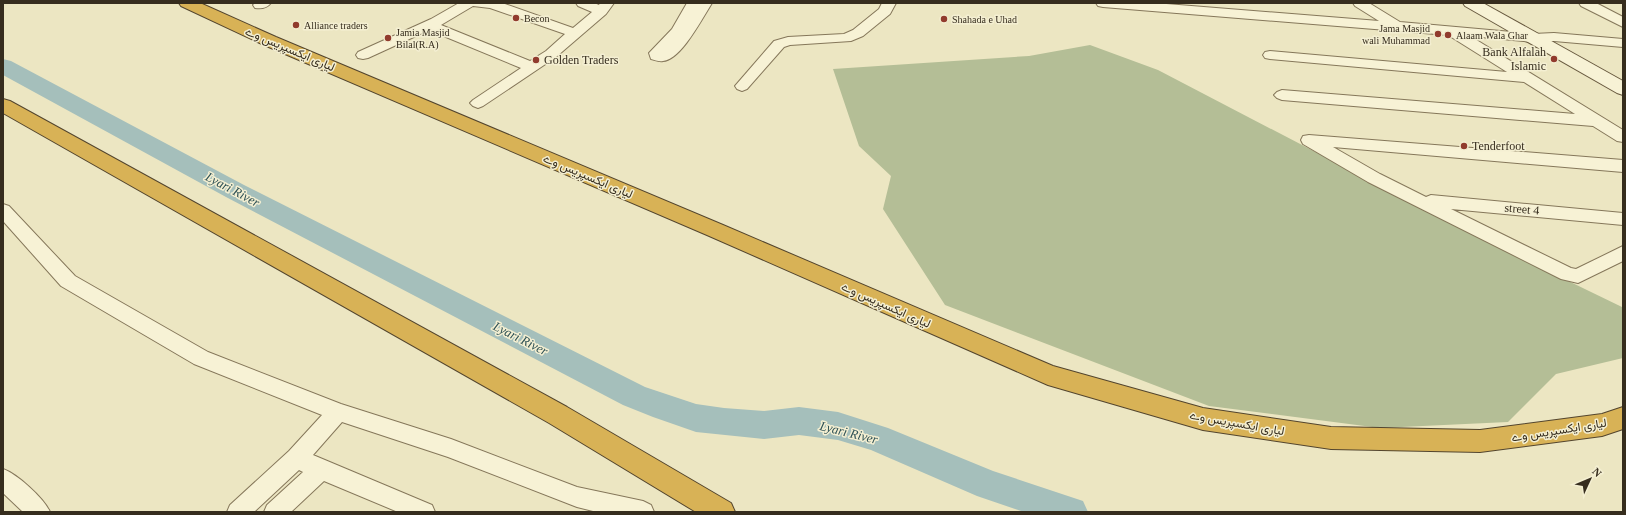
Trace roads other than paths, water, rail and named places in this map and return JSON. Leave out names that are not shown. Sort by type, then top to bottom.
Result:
[{"type":"highway","name":"لیاری ایکسپریس وے","points":[[187,3],[270,41],[708,227],[1048,375],[1203,419],[1331,438],[1480,441],[1602,425],[1623,418]]},
{"type":"highway","points":[[3,105],[564,419],[721,512]]},
{"type":"main road","points":[[1471,3],[1623,89]]},
{"type":"main road","points":[[1495,3],[1623,75]]},
{"type":"street","points":[[363,55],[429,25],[469,3]]},
{"type":"street","points":[[477,3],[492,4],[575,33]]},
{"type":"street","points":[[583,3],[604,7]]},
{"type":"street","points":[[694,3],[678,31],[656,54],[656,56],[663,57],[682,41],[705,3]]},
{"type":"street","points":[[742,86],[779,44],[788,41],[846,38],[858,33],[885,11],[889,3]]},
{"type":"street","points":[[1103,3],[1533,38],[1554,37],[1623,43]]},
{"type":"street","points":[[1360,3],[1397,26]]},
{"type":"street","points":[[1586,3],[1623,22]]},
{"type":"street","points":[[478,103],[551,54],[604,7]]},
{"type":"street","points":[[429,25],[532,67]]},
{"type":"street","points":[[1451,31],[1623,137]]},
{"type":"street","points":[[1270,56],[1527,78]]},
{"type":"street","points":[[1282,95],[1598,121]]},
{"type":"street","points":[[1623,166],[1309,140],[1374,178],[1572,275],[1578,276],[1623,253]]},
{"type":"street","name":"street 4","points":[[1421,200],[1623,219]]},
{"type":"street","points":[[3,210],[68,282],[201,358],[338,412],[451,448],[577,497],[643,512]]},
{"type":"street","points":[[238,512],[297,458],[338,412]]},
{"type":"street","points":[[297,458],[321,470],[424,512]]},
{"type":"street","points":[[260,492],[284,510],[321,470]]},
{"type":"street","points":[[3,478],[39,512]]},
{"type":"waterway","name":"Lyari River","points":[[3,66],[235,191],[634,396],[664,408],[696,418],[764,425],[799,421],[838,426],[877,438],[989,485],[1071,512]]},
{"type":"place","name":"Becon","points":[[516,18]]},
{"type":"place","name":"Shahada e Uhad","points":[[944,19]]},
{"type":"place","name":"Alliance traders","points":[[296,25]]},
{"type":"place","name":"Jama Masjid wali Muhammad","points":[[1438,34]]},
{"type":"place","name":"Alaam Wala Ghar","points":[[1448,35]]},
{"type":"place","name":"Jamia Masjid Bilal(R.A)","points":[[388,38]]},
{"type":"place","name":"Bank Alfalah Islamic","points":[[1554,59]]},
{"type":"place","name":"Golden Traders","points":[[536,60]]},
{"type":"place","name":"Tenderfoot","points":[[1464,146]]}]
